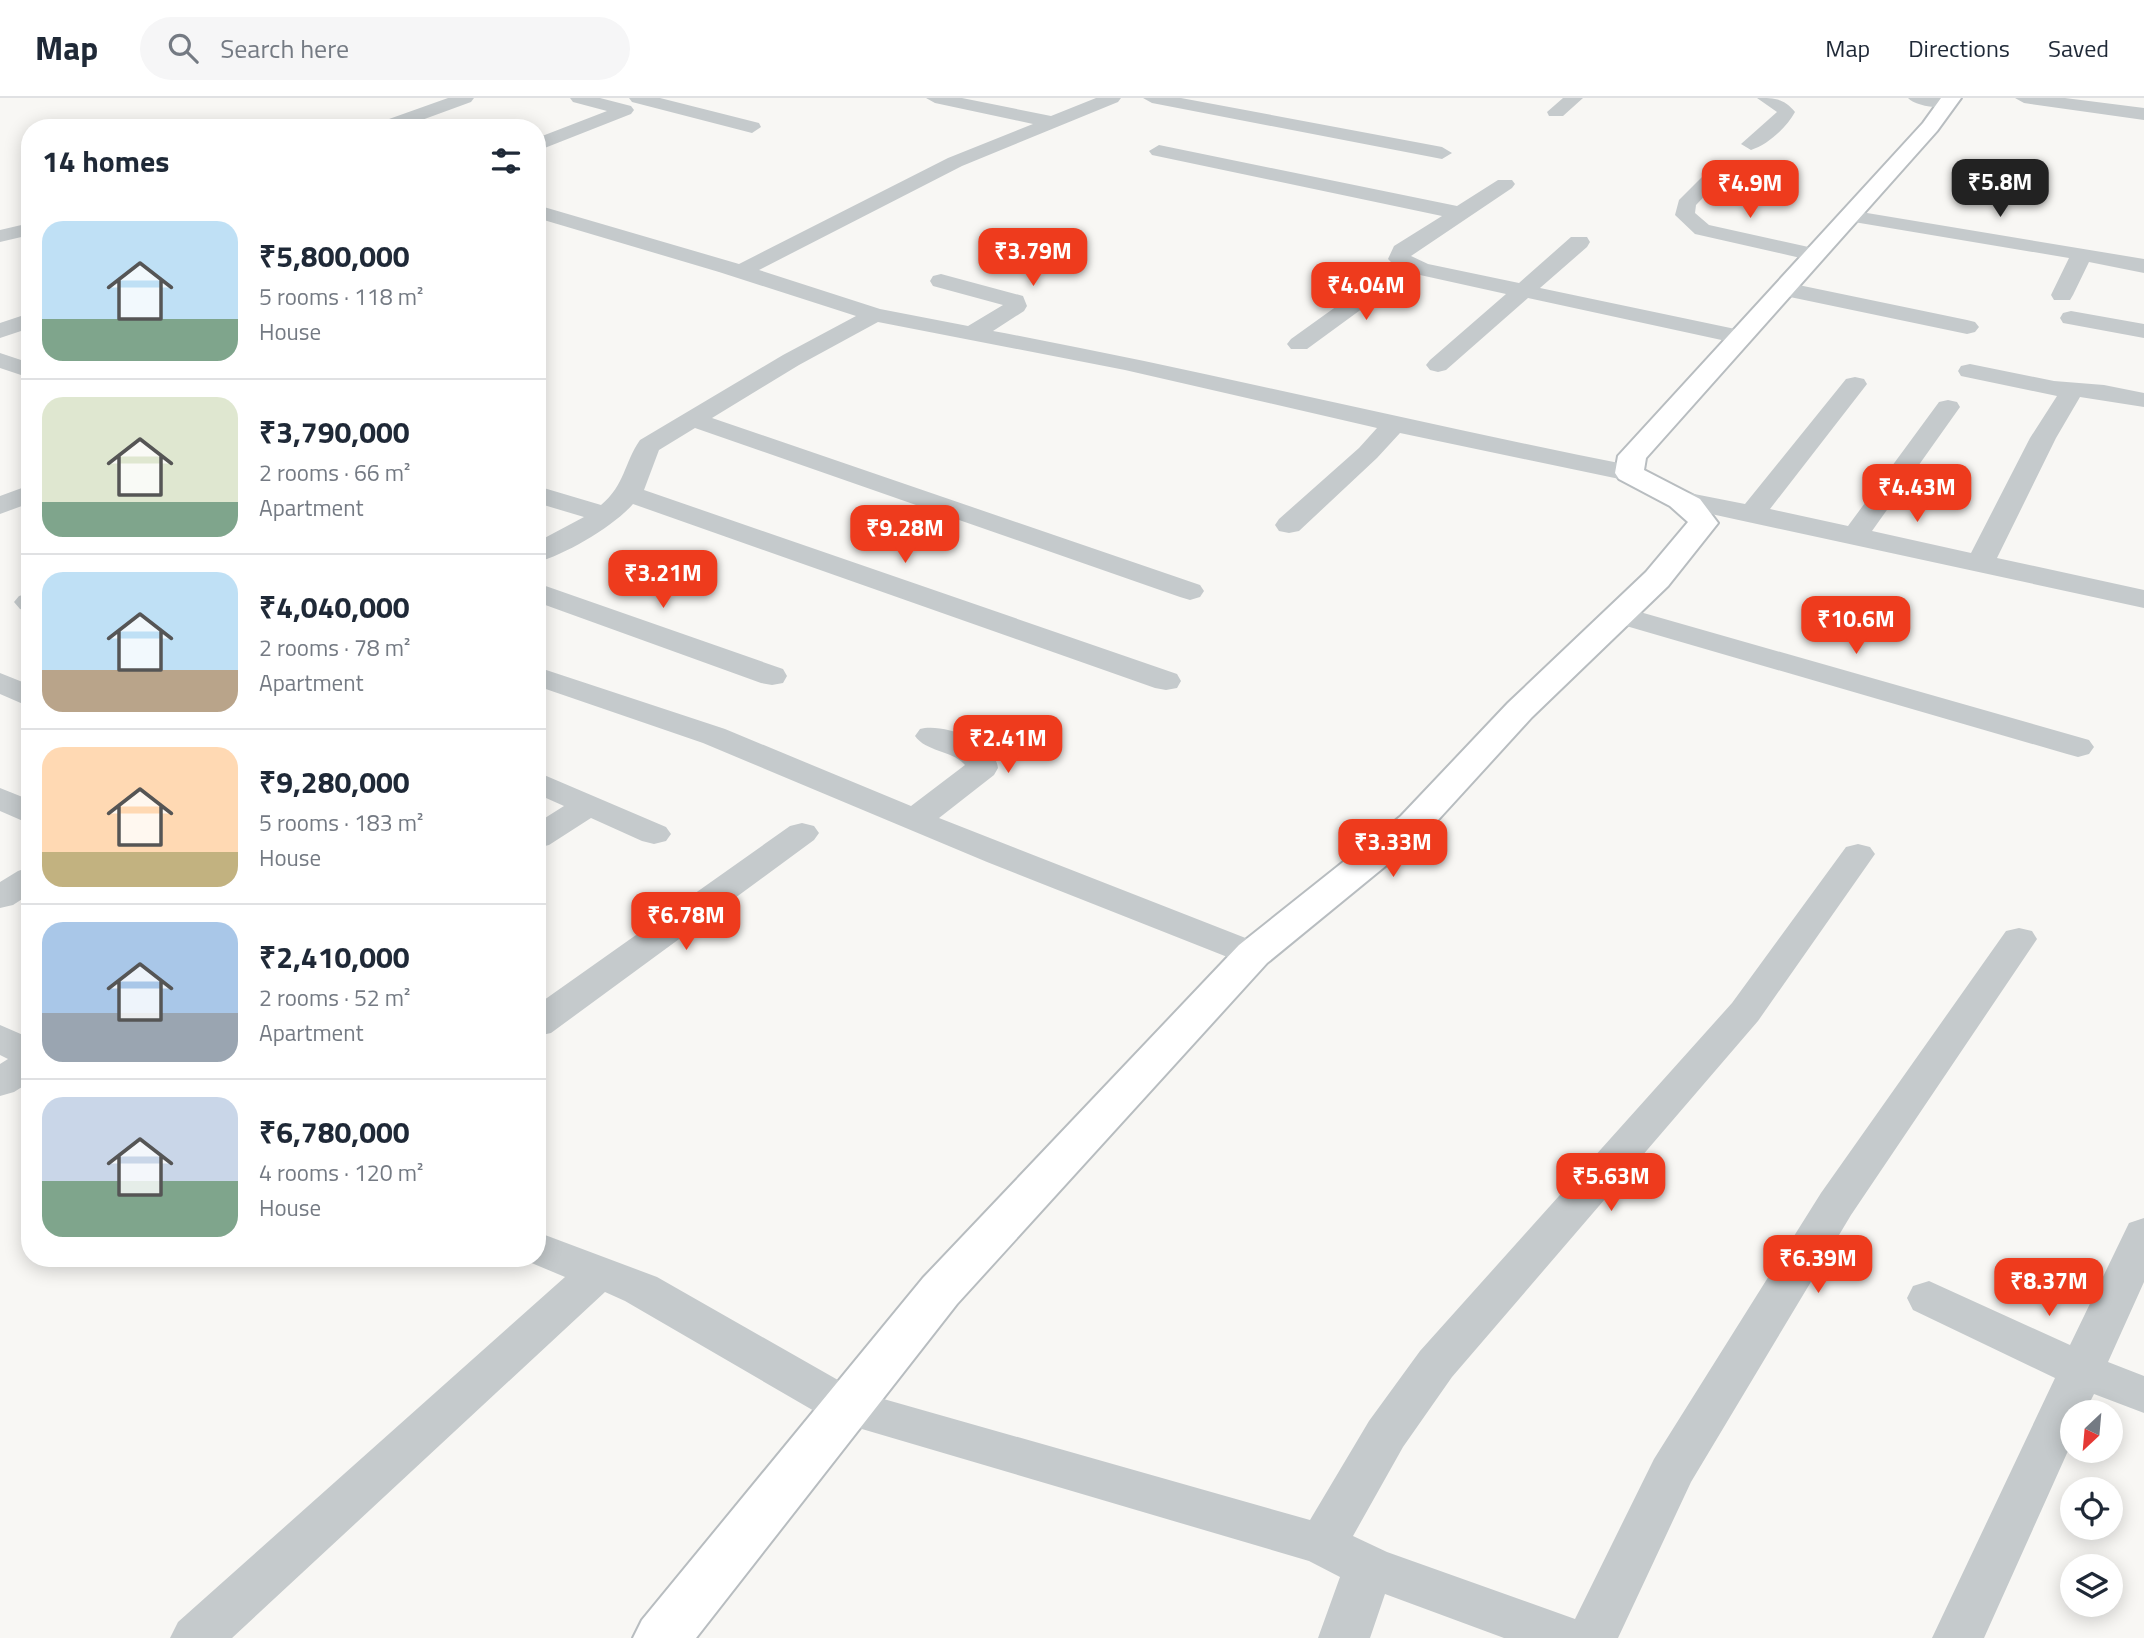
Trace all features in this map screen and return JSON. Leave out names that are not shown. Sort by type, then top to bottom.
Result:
[{"type":"main road","points":[[662,1638],[845,1406],[940,1291],[1253,954],[1414,824],[1520,710],[1657,579],[1703,523],[1699,513],[1679,499],[1640,482],[1629,473],[1632,456],[1930,127],[1938,99]]},
{"type":"street","points":[[407,119],[465,98]]},
{"type":"street","points":[[546,141],[625,110],[579,98]]},
{"type":"street","points":[[639,98],[749,118],[700,98]]},
{"type":"street","points":[[935,98],[1052,122]]},
{"type":"street","points":[[741,271],[956,162],[1112,98]]},
{"type":"street","points":[[1152,98],[1442,153]]},
{"type":"street","points":[[1556,112],[1574,98]]},
{"type":"street","points":[[1751,144],[1781,121],[1786,112],[1766,98]]},
{"type":"street","points":[[2024,98],[2144,114]]},
{"type":"street","points":[[1159,151],[1460,213]]},
{"type":"street","points":[[1716,174],[1686,204],[1685,215],[1694,224],[1712,232],[1814,255]]},
{"type":"street","points":[[1505,184],[1402,251],[1399,260],[1408,265],[1523,292],[1740,337]]},
{"type":"street","points":[[546,214],[741,271],[875,315],[1125,363],[1483,444],[1629,473]]},
{"type":"street","points":[[1849,216],[2144,266]]},
{"type":"street","points":[[0,236],[21,231]]},
{"type":"street","points":[[1438,365],[1579,242]]},
{"type":"street","points":[[2062,295],[2082,254]]},
{"type":"street","points":[[1299,344],[1408,265]]},
{"type":"street","points":[[941,281],[1015,301],[1016,306],[973,333]]},
{"type":"street","points":[[1784,289],[1967,327]]},
{"type":"street","points":[[546,549],[604,514],[629,494],[640,457],[649,445],[875,315]]},
{"type":"street","points":[[2071,318],[2144,331]]},
{"type":"street","points":[[0,331],[21,323]]},
{"type":"street","points":[[0,360],[21,368]]},
{"type":"street","points":[[1970,370],[2024,383],[2144,400]]},
{"type":"street","points":[[1752,513],[1855,384]]},
{"type":"street","points":[[1980,563],[2043,438],[2073,389]]},
{"type":"street","points":[[1855,535],[1948,407]]},
{"type":"street","points":[[692,419],[1190,591]]},
{"type":"street","points":[[1289,525],[1368,453],[1395,423]]},
{"type":"street","points":[[629,494],[1166,681]]},
{"type":"street","points":[[0,506],[21,497]]},
{"type":"street","points":[[546,497],[604,514]]},
{"type":"street","points":[[1679,499],[2144,599]]},
{"type":"street","points":[[546,595],[772,676]]},
{"type":"street","points":[[1619,615],[2078,747]]},
{"type":"street","points":[[546,679],[714,736],[914,820],[1253,954]]},
{"type":"street","points":[[0,682],[21,693]]},
{"type":"street","points":[[914,820],[982,768],[981,760],[964,747],[932,736]]},
{"type":"street","points":[[546,786],[654,834]]},
{"type":"street","points":[[0,798],[21,809]]},
{"type":"street","points":[[546,832],[589,805]]},
{"type":"street","points":[[546,1018],[802,833]]},
{"type":"street","points":[[1322,1544],[1386,1434],[1436,1364],[1745,1012],[1858,854]]},
{"type":"street","points":[[0,897],[21,884]]},
{"type":"street","points":[[1592,1638],[1671,1473],[1836,1204],[2020,939]]},
{"type":"street","points":[[0,1083],[19,1045]]},
{"type":"street","points":[[1958,1638],[2144,1234]]},
{"type":"street","points":[[546,1251],[641,1289],[845,1406],[1322,1544],[1369,1566],[1566,1638]]},
{"type":"street","points":[[196,1638],[599,1272]]},
{"type":"street","points":[[1929,1298],[2081,1370],[2144,1395]]},
{"type":"street","points":[[1344,1638],[1369,1566]]}]
